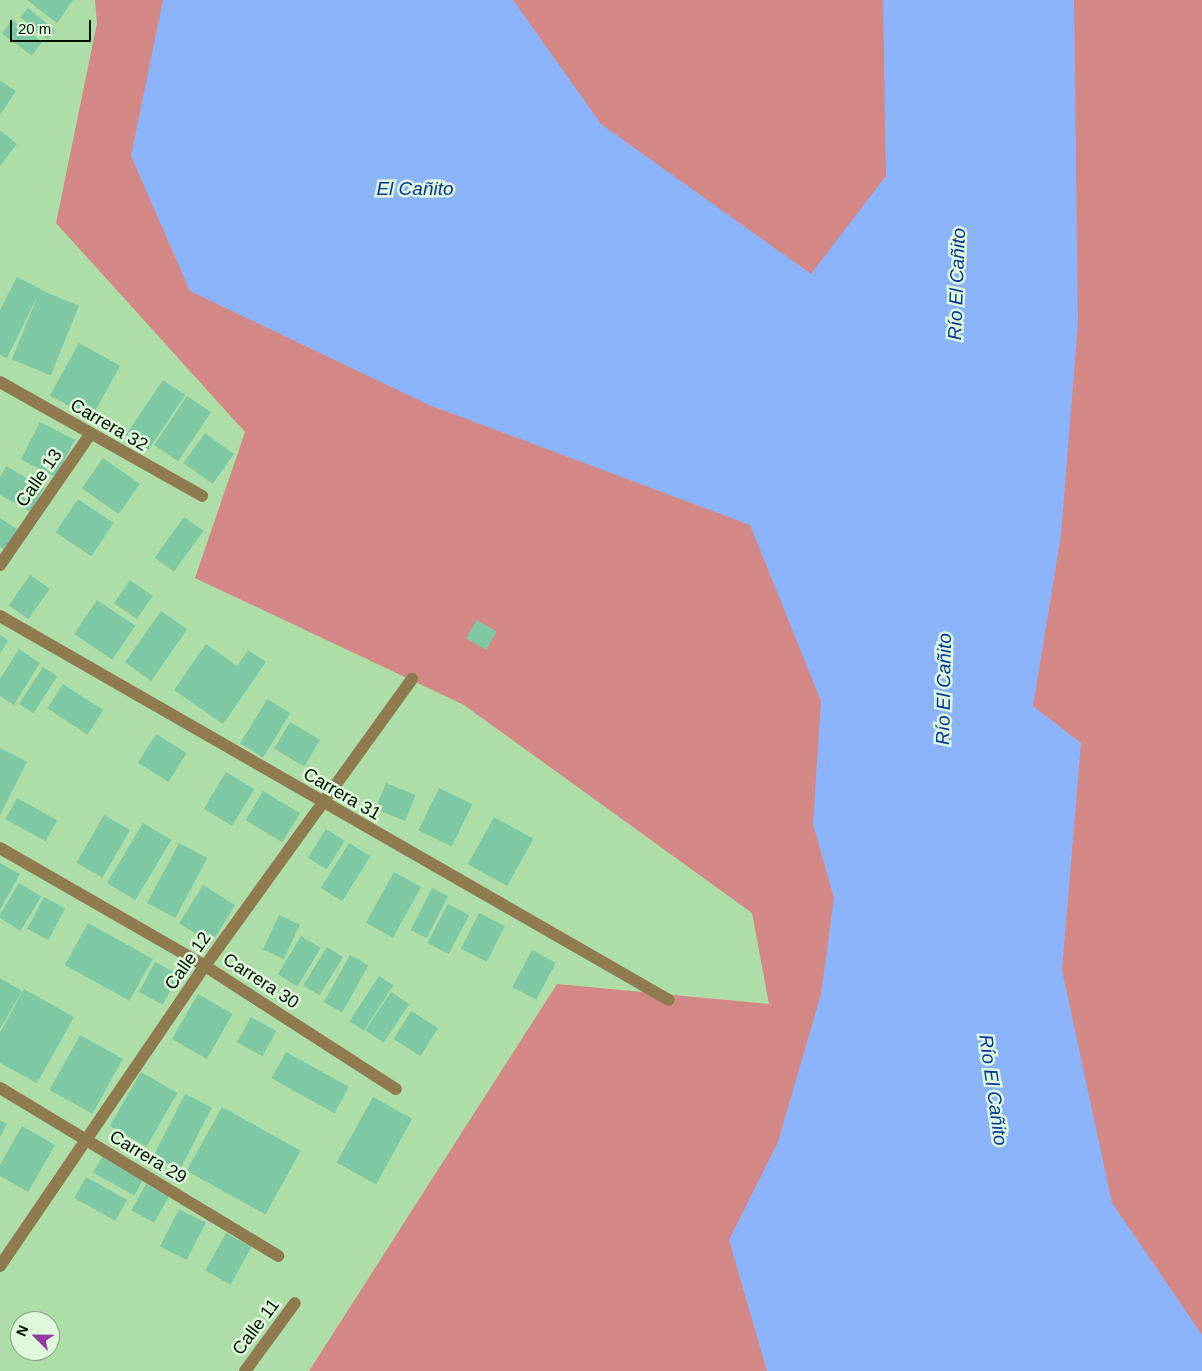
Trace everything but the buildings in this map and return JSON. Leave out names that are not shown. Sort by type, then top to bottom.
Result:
[{"type":"street","name":"Carrera 32","points":[[0,382],[89,436],[202,496]]},
{"type":"street","name":"Calle 13","points":[[0,564],[89,436]]},
{"type":"street","name":"Carrera 31","points":[[0,616],[321,802],[669,1000]]},
{"type":"street","name":"Calle 12","points":[[1,1262],[321,802],[412,680]]},
{"type":"street","name":"Carrera 30","points":[[0,848],[206,966],[396,1089]]},
{"type":"street","name":"Carrera 29","points":[[0,1088],[278,1256]]},
{"type":"street","name":"Calle 11","points":[[244,1371],[295,1303]]},
{"type":"shaded area","points":[[95,0],[1202,0],[1202,1371],[309,1371],[557,984],[769,1004],[752,913],[464,705],[195,578],[245,432],[56,223],[97,23]]},
{"type":"water","name":"El Cañito","points":[[163,0],[513,0],[601,124],[811,274],[886,176],[883,0],[1074,0],[1078,323],[1061,535],[1033,706],[1081,743],[1062,970],[1112,1203],[1202,1335],[1202,1371],[767,1371],[729,1240],[778,1142],[821,994],[834,898],[813,824],[821,701],[750,525],[429,405],[190,291],[131,156]]},
{"type":"water label","name":"Río El Cañito","points":[[957,284]]},
{"type":"water label","name":"Río El Cañito","points":[[944,689]]},
{"type":"water label","name":"Río El Cañito","points":[[993,1090]]}]
